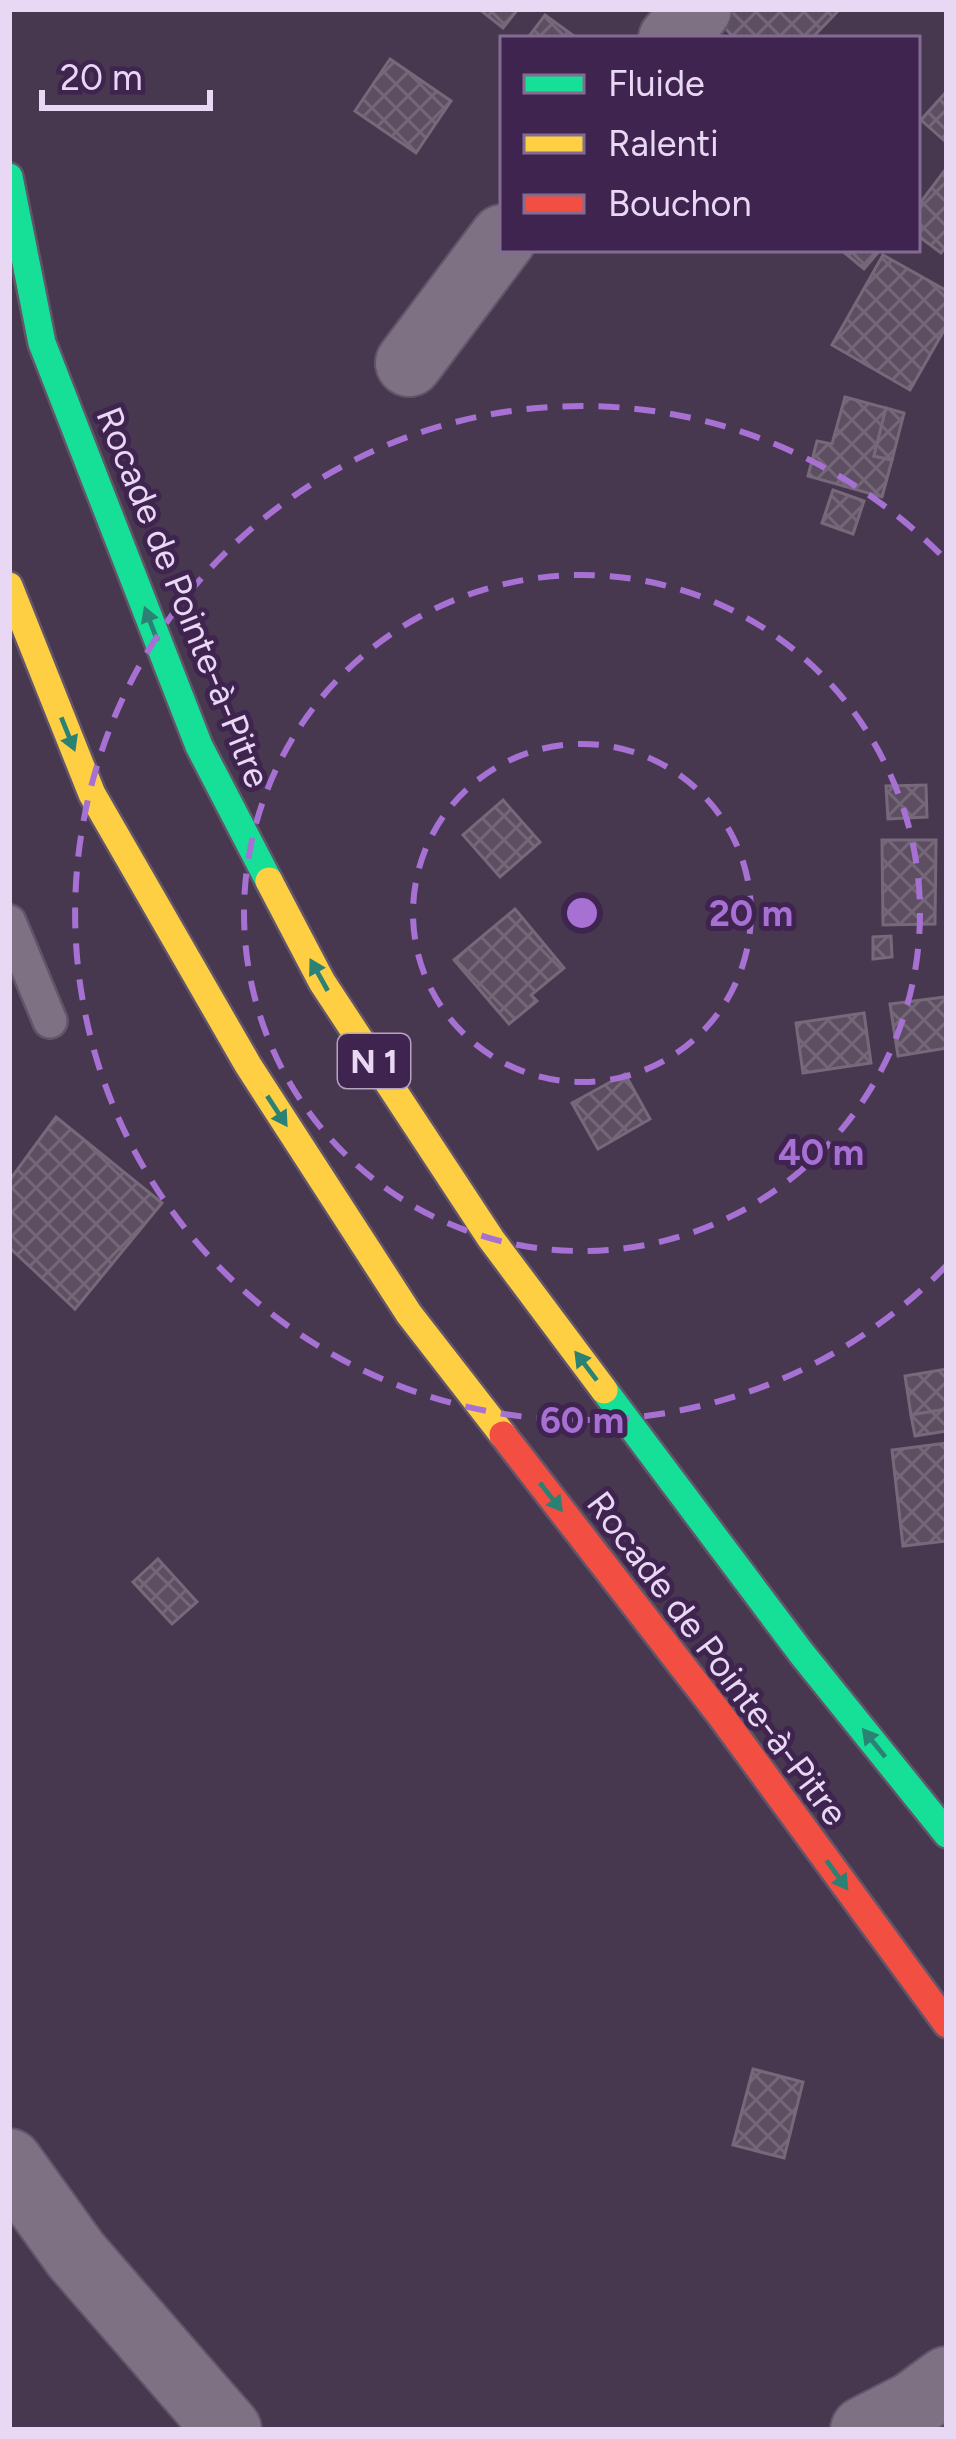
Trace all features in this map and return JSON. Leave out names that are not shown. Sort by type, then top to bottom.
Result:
[{"type":"highway","name":"Rocade de Pointe-à-Pitre","points":[[9,177],[42,343],[66,406],[199,746],[322,982],[490,1239],[802,1654],[947,1834]]},
{"type":"highway","name":"Rocade de Pointe-à-Pitre","points":[[9,586],[92,794],[248,1065],[410,1314],[721,1715],[947,2024]]},
{"type":"street","points":[[675,36],[698,9]]},
{"type":"street","points":[[409,363],[500,242]]},
{"type":"street","points":[[9,2162],[76,2254],[228,2430]]},
{"type":"street","points":[[864,2430],[913,2405],[947,2380]]},
{"type":"lane","points":[[9,922],[50,1021]]},
{"type":"building","points":[[479,9],[518,9],[503,28]]},
{"type":"building","points":[[710,11],[837,12],[814,36],[732,36]]},
{"type":"building","points":[[545,15],[574,36],[529,36]]},
{"type":"building","points":[[390,59],[451,101],[416,153],[355,111]]},
{"type":"building","points":[[947,91],[947,143],[921,120]]},
{"type":"building","points":[[945,170],[947,245],[941,253],[920,237],[920,203]]},
{"type":"building","points":[[844,252],[878,252],[864,269]]},
{"type":"building","points":[[883,255],[947,291],[947,325],[910,390],[832,345]]},
{"type":"building","points":[[845,397],[886,408],[874,456],[892,460],[882,497],[808,476],[817,441],[832,444]]},
{"type":"building","points":[[886,408],[904,413],[892,460],[874,456]]},
{"type":"building","points":[[833,490],[864,501],[853,534],[822,523]]},
{"type":"building","points":[[926,785],[927,817],[888,819],[886,786]]},
{"type":"building","points":[[503,800],[540,842],[500,877],[463,835]]},
{"type":"building","points":[[882,840],[936,840],[935,924],[883,925]]},
{"type":"building","points":[[515,909],[564,968],[531,995],[537,1001],[509,1024],[454,960]]},
{"type":"building","points":[[891,936],[892,957],[873,959],[873,937]]},
{"type":"building","points":[[945,997],[947,1048],[898,1056],[890,1004]]},
{"type":"building","points":[[864,1013],[871,1063],[803,1073],[796,1023]]},
{"type":"building","points":[[625,1074],[650,1119],[598,1149],[572,1103]]},
{"type":"building","points":[[56,1117],[162,1203],[75,1309],[9,1247],[9,1181]]},
{"type":"building","points":[[947,1369],[947,1409],[911,1415],[905,1376]]},
{"type":"building","points":[[947,1409],[947,1431],[915,1436],[911,1415]]},
{"type":"building","points":[[947,1443],[947,1541],[903,1546],[892,1450]]},
{"type":"building","points":[[158,1559],[197,1602],[172,1624],[133,1582]]},
{"type":"building","points":[[753,2069],[803,2082],[784,2158],[733,2145]]},
{"type":"traffic: fast","points":[[9,177],[42,343],[199,746],[269,881]]},
{"type":"traffic: fast","points":[[604,1390],[802,1654],[947,1834]]},
{"type":"traffic: slow","points":[[9,586],[92,794],[248,1065],[409,1314],[503,1435]]},
{"type":"traffic: slow","points":[[269,881],[322,982],[491,1239],[604,1390]]},
{"type":"traffic: jam","points":[[503,1435],[721,1716],[947,2024]]}]
